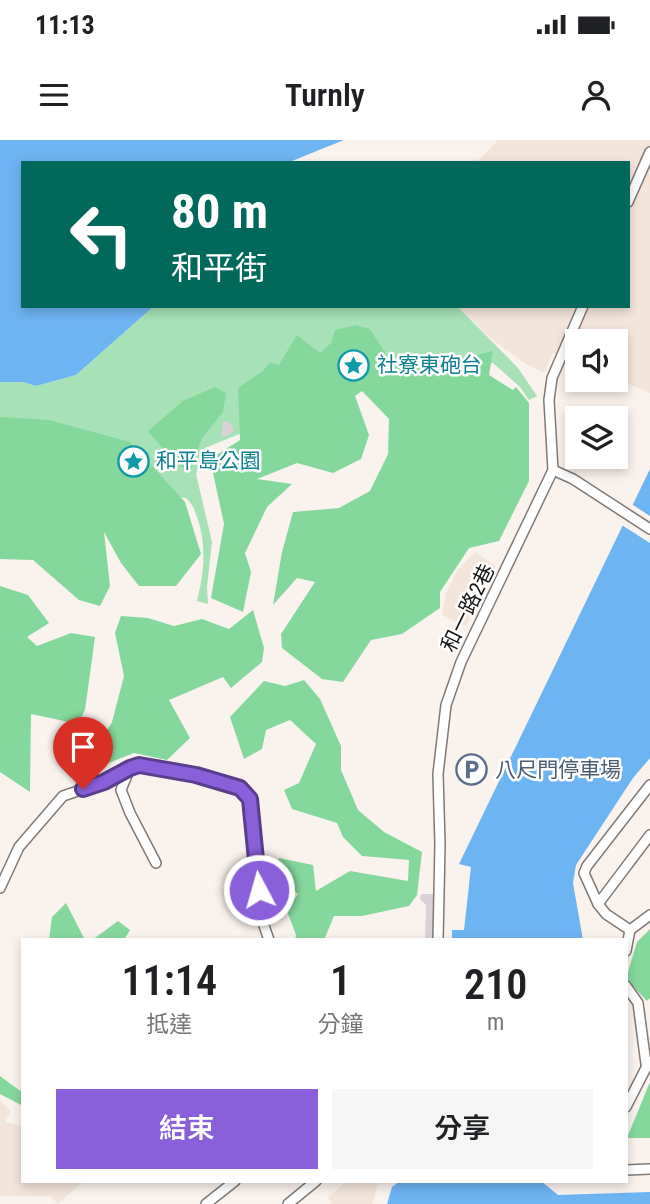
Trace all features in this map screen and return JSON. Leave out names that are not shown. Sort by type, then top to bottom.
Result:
[{"type":"street","points":[[630,197],[650,152]]},
{"type":"street","name":"和一路2巷","points":[[438,938],[438,774],[446,705],[461,662],[553,470],[550,400],[552,378],[582,308]]},
{"type":"street","points":[[553,470],[573,479],[650,529]]},
{"type":"street","points":[[0,888],[19,847],[62,796],[104,782],[139,765],[196,775],[240,788],[250,799],[261,917],[268,938]]},
{"type":"street","points":[[130,768],[121,790],[156,863]]},
{"type":"street","points":[[630,930],[606,914],[598,904],[584,873],[650,785]]},
{"type":"street","points":[[598,904],[650,835]]},
{"type":"street","points":[[628,940],[630,930],[650,915]]},
{"type":"street","points":[[628,989],[638,1003],[648,1062],[628,1103]]},
{"type":"street","points":[[628,1170],[650,1169]]},
{"type":"street","points":[[206,1204],[232,1183]]},
{"type":"street","points":[[288,1204],[314,1183]]},
{"type":"shaded area","points":[[498,140],[650,140],[650,393],[628,384],[628,329],[565,329],[565,358],[553,353],[544,373],[526,364],[491,339],[460,308],[630,308],[630,161],[478,161]]},
{"type":"shaded area","points":[[475,552],[496,566],[466,626],[442,615],[446,593],[457,571]]},
{"type":"shaded area","points":[[0,1101],[11,1111],[5,1122],[21,1126],[21,1183],[81,1183],[58,1204],[49,1196],[0,1196]]},
{"type":"shaded area","points":[[345,1183],[378,1183],[372,1204],[332,1204],[328,1197]]},
{"type":"green space","name":"和平島公園","points":[[152,308],[459,308],[518,368],[537,396],[529,400],[520,387],[493,363],[476,361],[375,375],[205,448],[196,474],[212,542],[208,604],[197,601],[203,569],[202,538],[194,509],[186,498],[68,484],[0,439],[0,382],[23,382],[36,386],[76,375]]},
{"type":"green space","points":[[356,325],[370,329],[394,367],[451,361],[493,351],[489,375],[513,390],[516,387],[529,403],[529,481],[499,541],[469,548],[440,592],[440,608],[402,634],[371,640],[343,682],[322,679],[282,648],[281,634],[315,582],[297,578],[273,605],[282,552],[293,512],[339,508],[370,491],[388,454],[389,419],[362,391],[355,396],[369,435],[361,459],[333,473],[297,463],[257,479],[292,484],[267,507],[245,553],[251,572],[243,612],[211,598],[224,524],[210,459],[240,440],[238,388],[263,371],[270,362],[279,365],[297,335],[320,353],[331,343],[335,330]]},
{"type":"green space","points":[[215,387],[226,393],[223,412],[202,438],[190,472],[175,463],[148,431],[183,401]]},
{"type":"green space","points":[[0,417],[49,420],[130,442],[185,502],[201,554],[176,586],[139,586],[121,563],[104,532],[110,586],[100,606],[79,600],[33,560],[0,559]]},
{"type":"green space","points":[[0,586],[28,595],[49,623],[27,637],[37,646],[71,633],[95,637],[85,710],[78,724],[31,714],[30,792],[0,772]]},
{"type":"green space","points":[[253,610],[264,648],[262,662],[231,688],[223,677],[169,700],[190,738],[167,760],[134,753],[101,766],[69,774],[62,746],[90,760],[112,722],[124,676],[115,633],[121,616],[148,618],[174,626],[202,619],[229,629]]},
{"type":"green space","points":[[304,680],[320,699],[341,746],[341,770],[358,810],[384,832],[422,852],[417,895],[409,906],[362,916],[334,916],[325,938],[295,938],[287,911],[298,894],[274,877],[279,858],[313,865],[316,891],[350,871],[408,881],[409,860],[362,856],[343,837],[337,823],[292,809],[284,790],[299,783],[316,744],[290,720],[266,730],[262,749],[244,759],[230,717],[264,681],[285,686]]},
{"type":"green space","points":[[66,903],[84,938],[49,938],[52,917]]},
{"type":"green space","points":[[118,921],[130,930],[125,938],[95,938]]},
{"type":"green space","points":[[650,929],[650,998],[647,1001],[628,981],[637,942]]},
{"type":"green space","points":[[0,1076],[21,1092],[21,1105],[0,1094]]},
{"type":"green space","points":[[650,1082],[650,1138],[628,1138],[628,1136]]},
{"type":"water","points":[[0,140],[344,140],[292,161],[21,161],[21,308],[152,308],[76,375],[36,386],[23,382],[0,382]]},
{"type":"water","points":[[650,469],[650,758],[633,778],[576,865],[573,883],[583,938],[452,938],[452,930],[464,930],[471,867],[459,864]]},
{"type":"water","points":[[397,1183],[543,1183],[558,1195],[650,1192],[650,1204],[387,1204],[392,1187]]},
{"type":"pier","points":[[630,503],[650,516],[650,543],[620,524]]},
{"type":"building","points":[[223,421],[233,427],[233,432],[227,436],[221,436]]},
{"type":"building","points":[[421,894],[434,894],[433,938],[425,938],[426,905],[420,899]]},
{"type":"place","name":"社寮東砲台","points":[[354,365]]},
{"type":"place","name":"和平島公園","points":[[133,461]]},
{"type":"place","name":"八尺門停車場","points":[[472,770]]},
{"type":"route","points":[[83,789],[139,765],[196,775],[240,788],[250,799],[259,890]]}]
